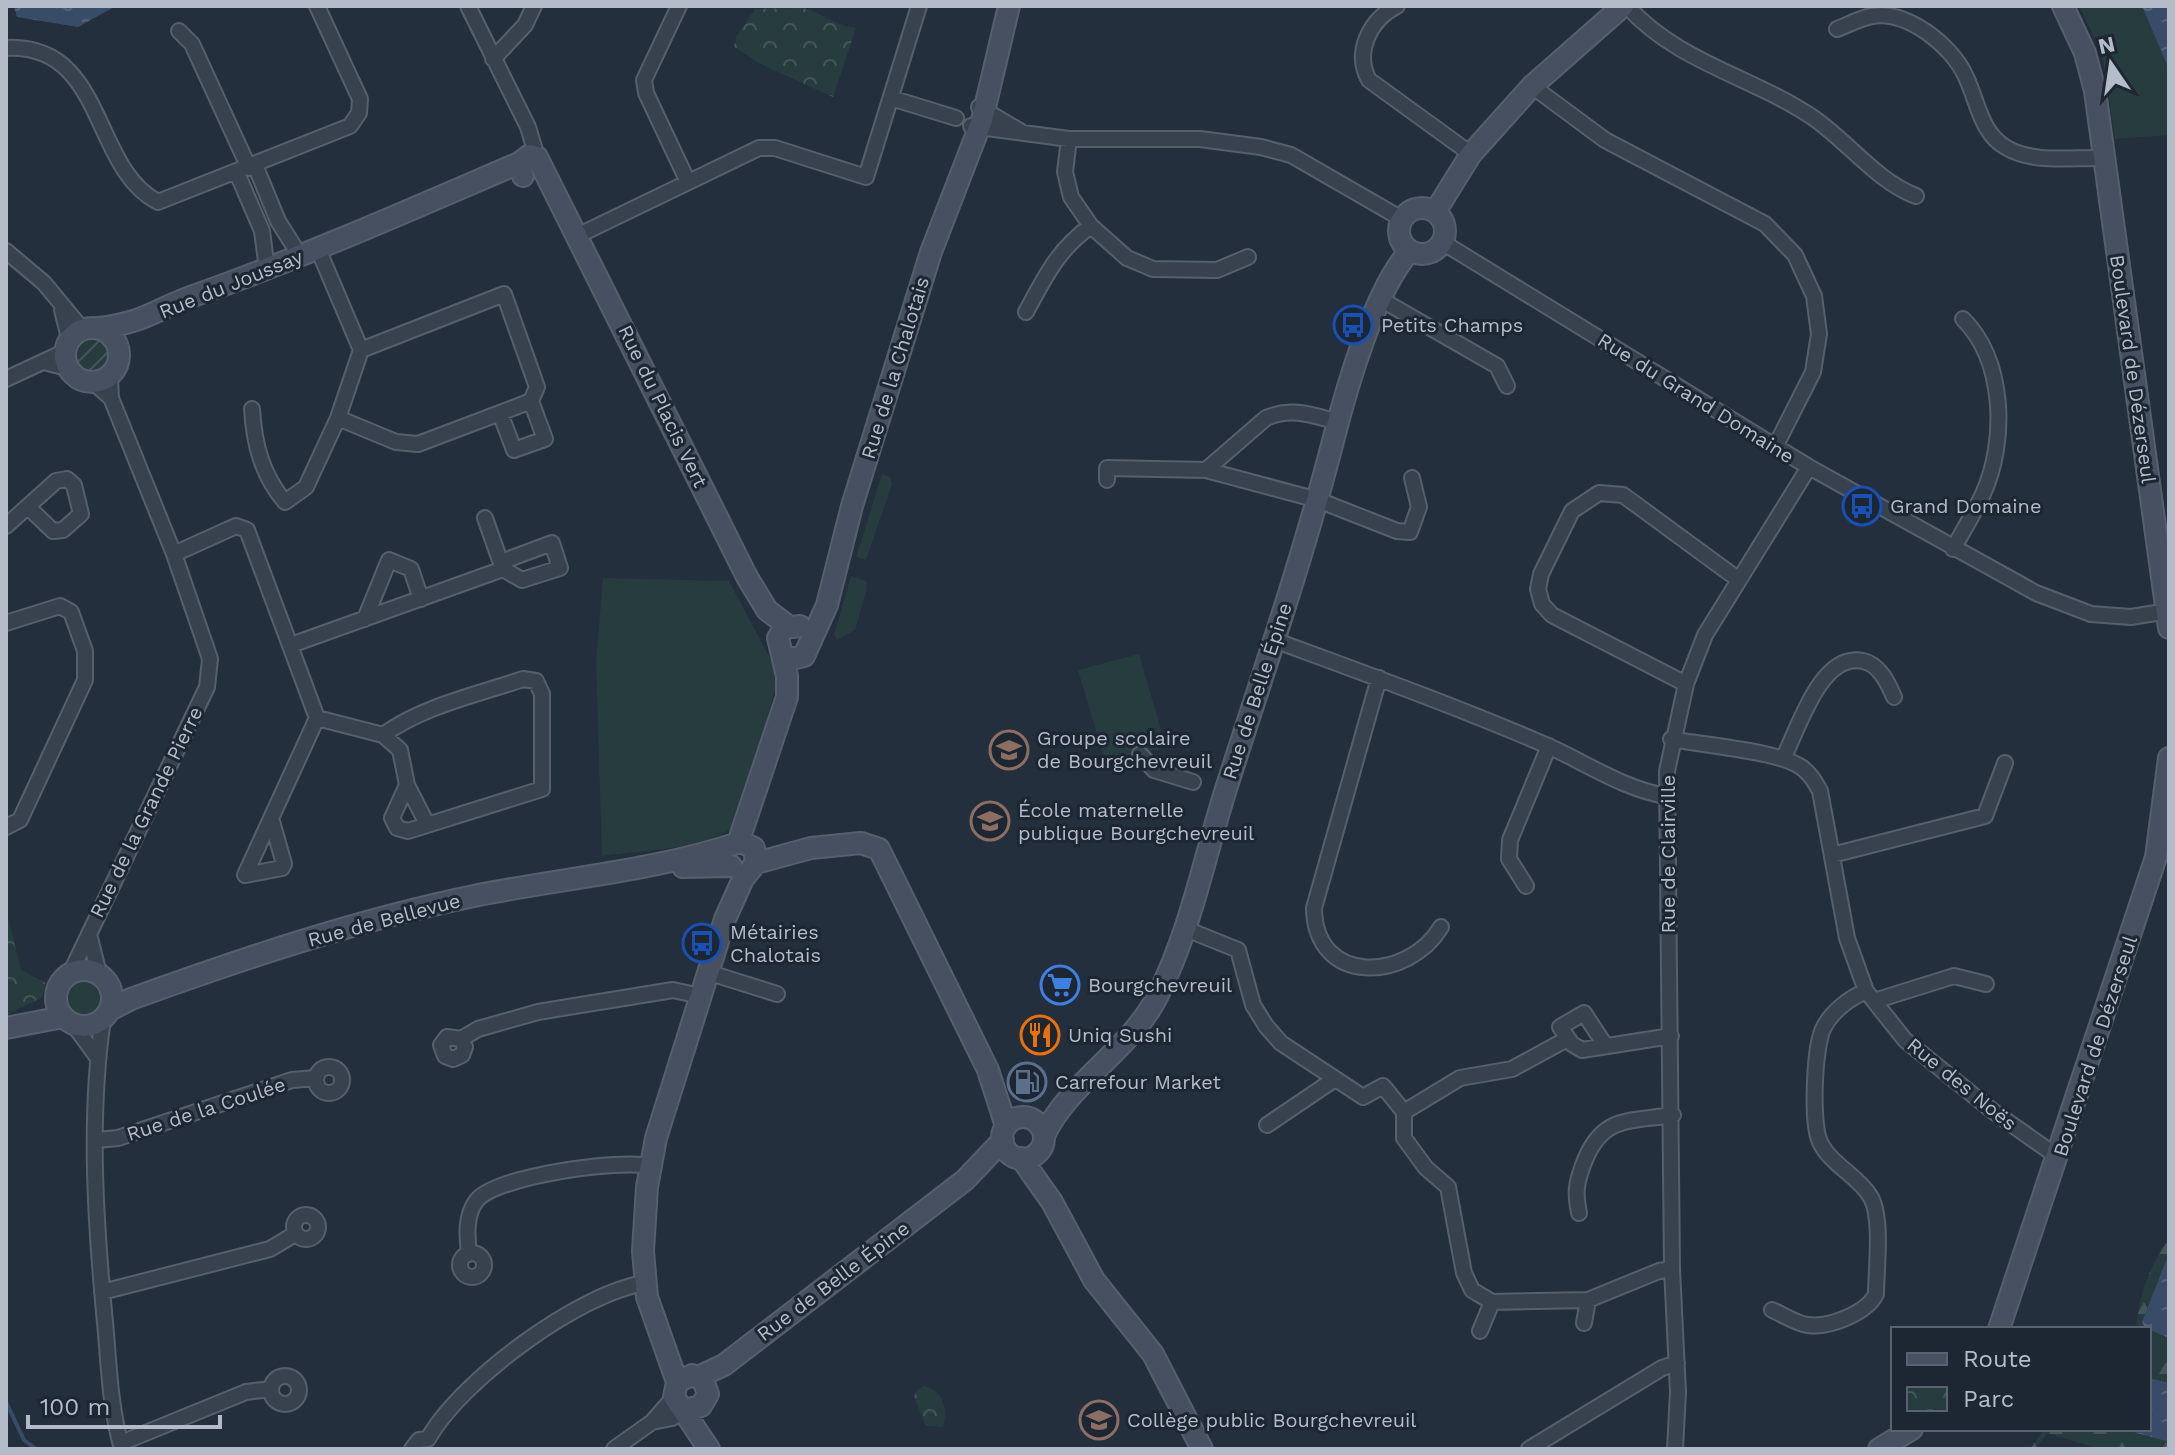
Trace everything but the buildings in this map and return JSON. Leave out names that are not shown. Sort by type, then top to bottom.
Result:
[{"type":"street","points":[[6,48],[39,50],[56,59],[76,78],[138,192],[158,202],[350,126],[359,113],[360,99],[317,6]]},
{"type":"street","points":[[468,6],[528,127],[530,166]]},
{"type":"street","points":[[493,59],[525,25],[534,6]]},
{"type":"street","points":[[679,6],[644,80],[646,93],[688,182]]},
{"type":"street","points":[[579,235],[759,148],[775,148],[866,177],[919,6]]},
{"type":"street","name":"Rue de la Chalotais","points":[[793,641],[817,602],[852,506],[1006,6]]},
{"type":"street","points":[[1397,6],[1384,13],[1369,35],[1363,47],[1361,65],[1369,80],[1471,154]]},
{"type":"street","points":[[1435,212],[1471,154],[1532,86],[1625,6],[1660,37],[1685,52],[1812,117],[1857,151],[1890,186],[1916,196]]},
{"type":"street","name":"Boulevard de Dézerseul","points":[[2063,6],[2085,53],[2095,91],[2168,620]]},
{"type":"street","points":[[1837,29],[1873,16],[1912,23],[1941,45],[1964,73],[1987,131],[2005,147],[2029,157],[2104,158]]},
{"type":"street","points":[[179,31],[192,44],[247,169],[278,221],[309,252]]},
{"type":"street","points":[[1532,86],[1605,140],[1765,224],[1795,255],[1814,296],[1819,334],[1813,372],[1776,445]]},
{"type":"street","points":[[891,98],[1020,131],[1069,139],[1200,139],[1261,147],[1291,155],[1402,219]]},
{"type":"street","points":[[1069,139],[1065,172],[1071,197],[1091,226],[1127,258],[1153,269],[1217,270],[1248,257]]},
{"type":"street","name":"Rue du Joussay","points":[[76,343],[145,320],[185,299],[481,182],[530,166]]},
{"type":"street","name":"Rue du Placis Vert","points":[[530,166],[561,200],[747,577],[767,610],[793,641]]},
{"type":"street","points":[[247,169],[262,231],[267,269]]},
{"type":"street","points":[[1421,208],[1435,212],[1444,224],[1442,242],[1430,253],[1410,251],[1400,240],[1402,219],[1421,208]]},
{"type":"street","points":[[1026,312],[1055,257],[1068,242],[1091,226]]},
{"type":"street","name":"Rue du Grand Domaine","points":[[1442,242],[1809,467],[2036,593],[2091,614],[2168,620]]},
{"type":"street","points":[[6,251],[44,283],[59,302],[76,343],[76,378],[102,380],[119,362],[119,350],[112,335],[76,343],[6,379]]},
{"type":"street","name":"Rue de Belle Épine","points":[[688,1391],[1022,1138],[1102,1068],[1149,1011],[1186,929],[1318,500],[1338,422],[1382,300],[1410,251]]},
{"type":"street","name":"Rue du Joussay","points":[[309,252],[361,350]]},
{"type":"street","points":[[252,409],[255,446],[274,489],[285,502],[306,487],[338,418],[361,350],[504,294],[537,387],[531,401],[545,439],[514,450],[500,413]]},
{"type":"street","points":[[1382,300],[1497,366],[1507,386]]},
{"type":"street","points":[[1953,549],[1984,492],[1997,445],[1992,371],[1979,336],[1963,319]]},
{"type":"street","name":"Rue du Joussay","points":[[119,350],[145,320]]},
{"type":"street","name":"Rue de la Grande Pierre","points":[[70,974],[207,687],[210,659],[174,554],[102,380]]},
{"type":"street","points":[[338,418],[396,442],[418,444],[531,401]]},
{"type":"street","points":[[1206,470],[1266,418],[1278,413],[1292,410],[1338,422]]},
{"type":"street","name":"Rue de Clairville","points":[[1675,1449],[1678,1392],[1672,1269],[1673,1115],[1666,796],[1671,739],[1686,684],[1705,635],[1809,467]]},
{"type":"street","points":[[1107,480],[1107,468],[1206,470],[1318,500],[1397,531],[1410,532],[1419,507],[1412,478]]},
{"type":"street","points":[[1686,684],[1552,615],[1542,604],[1538,589],[1541,574],[1572,511],[1599,493],[1623,495],[1739,580]]},
{"type":"street","points":[[6,526],[28,507]]},
{"type":"street","points":[[291,645],[421,599],[502,565],[485,518]]},
{"type":"street","points":[[174,554],[236,526],[247,530],[291,645],[317,718],[271,818]]},
{"type":"street","points":[[365,619],[389,560],[411,569],[421,599]]},
{"type":"street","points":[[6,623],[60,606],[71,612],[85,651],[85,680],[20,820],[6,827]]},
{"type":"street","points":[[1274,640],[1549,746],[1647,793],[1666,796]]},
{"type":"street","points":[[710,1449],[688,1391],[653,1319],[646,1283],[643,1236],[650,1166],[725,919],[787,697],[793,641]]},
{"type":"street","points":[[1783,759],[1824,676],[1837,663],[1853,659],[1870,662],[1887,680],[1894,697]]},
{"type":"street","points":[[1379,678],[1314,908],[1314,929],[1324,947],[1340,962],[1362,968],[1385,966],[1429,946],[1441,927]]},
{"type":"street","points":[[383,735],[401,722],[431,710],[523,679],[536,681],[542,694],[542,789],[408,831],[397,828],[392,818],[407,785]]},
{"type":"street","points":[[317,718],[383,735],[400,750],[407,785],[427,824]]},
{"type":"street","name":"Rue des Noës","points":[[1671,739],[1783,759],[1800,766],[1814,779],[1820,791],[1847,938],[1870,996],[1905,1040],[1994,1112],[2058,1157]]},
{"type":"street","points":[[1526,886],[1509,859],[1510,840],[1549,746]]},
{"type":"street","points":[[1140,754],[1154,770],[1193,782]]},
{"type":"street","name":"Boulevard de Dézerseul","points":[[2000,1327],[2156,857],[2169,758]]},
{"type":"street","points":[[1832,855],[1985,816],[2005,763]]},
{"type":"street","name":"Rue de Bellevue","points":[[107,1015],[153,991],[287,946],[450,901],[619,870],[743,856],[772,844],[811,848],[861,843],[879,849],[1022,1138]]},
{"type":"street","points":[[1186,929],[1238,950],[1253,1005],[1281,1043],[1363,1097],[1383,1086],[1404,1112],[1404,1138],[1426,1168],[1448,1187],[1464,1273],[1472,1290],[1492,1302],[1588,1300],[1659,1271],[1672,1269]]},
{"type":"street","name":"Rue de la Grande Pierre","points":[[89,934],[104,979]]},
{"type":"street","points":[[11,1027],[64,1014],[89,1026],[107,1015],[113,999],[104,979],[88,970],[70,974],[59,985],[64,1014],[97,1058]]},
{"type":"street","points":[[707,972],[777,994]]},
{"type":"street","points":[[1772,1310],[1808,1325],[1853,1316],[1873,1302],[1876,1294],[1876,1219],[1871,1197],[1821,1145],[1814,1124],[1819,1040],[1823,1027],[1851,999],[1954,976],[1986,984]]},
{"type":"street","name":"Rue de Bellevue","points":[[104,979],[153,991]]},
{"type":"street","points":[[461,1039],[478,1029],[538,1012],[673,990],[700,996]]},
{"type":"street","points":[[1605,1045],[1584,1013],[1560,1027],[1567,1039],[1582,1050],[1671,1036]]},
{"type":"street","name":"Rue de la Coulée","points":[[107,1015],[97,1058],[102,1292],[122,1446],[246,1392],[271,1389]]},
{"type":"street","points":[[1404,1112],[1460,1078],[1512,1069],[1567,1039]]},
{"type":"street","name":"Rue de la Coulée","points":[[97,1140],[118,1138],[292,1080],[316,1078]]},
{"type":"street","points":[[1267,1125],[1335,1079]]},
{"type":"street","points":[[1579,1213],[1574,1188],[1592,1140],[1608,1127],[1673,1115]]},
{"type":"street","points":[[1022,1138],[1094,1280],[1153,1354],[1202,1449]]},
{"type":"street","points":[[469,1254],[469,1216],[477,1201],[490,1190],[576,1168],[633,1163],[650,1166]]},
{"type":"street","points":[[102,1292],[270,1249],[295,1234]]},
{"type":"street","points":[[412,1449],[419,1440],[432,1444],[444,1417],[523,1342],[609,1293],[646,1283]]},
{"type":"street","points":[[1584,1323],[1588,1300]]},
{"type":"street","points":[[1480,1331],[1492,1302]]},
{"type":"street","points":[[1529,1449],[1649,1375],[1677,1363]]},
{"type":"street","points":[[614,1449],[652,1422],[672,1418],[688,1391]]},
{"type":"street","name":"Rue de Clairville","points":[[1678,1392],[1685,1449]]},
{"type":"street","points":[[1879,1449],[1909,1431]]},
{"type":"green space","points":[[2079,6],[2142,6],[2169,70],[2169,135],[2115,139],[2102,53]]},
{"type":"green space","points":[[803,8],[856,28],[833,97],[761,64],[734,47],[736,37],[755,9]]},
{"type":"green space","points":[[93,340],[104,345],[109,356],[104,367],[93,372],[82,367],[77,356],[82,345]]},
{"type":"green space","points":[[882,474],[890,477],[892,484],[866,560],[856,557]]},
{"type":"green space","points":[[851,576],[866,581],[867,588],[855,630],[837,640],[834,635]]},
{"type":"green space","points":[[603,578],[729,581],[774,666],[776,685],[741,819],[715,837],[677,847],[602,856],[596,662]]},
{"type":"green space","points":[[1139,654],[1166,747],[1106,764],[1078,670]]},
{"type":"green space","points":[[6,909],[21,970],[46,983],[41,998],[6,1015]]},
{"type":"green space","points":[[84,977],[99,983],[105,998],[99,1013],[84,1019],[69,1013],[63,998],[69,983]]},
{"type":"green space","points":[[2169,1239],[2169,1253],[2142,1322],[2145,1327],[2136,1327],[2146,1282]]},
{"type":"green space","points":[[2151,1331],[2169,1338],[2169,1383],[2151,1378]]},
{"type":"green space","points":[[924,1386],[936,1392],[943,1402],[943,1427],[926,1426],[914,1396]]},
{"type":"green space","points":[[2044,1431],[2130,1431],[2169,1442],[2169,1449],[2100,1449],[2047,1433],[2036,1449],[2030,1449]]},
{"type":"water","points":[[14,6],[116,6],[78,27],[17,17]]},
{"type":"water","points":[[2142,6],[2169,6],[2169,70]]},
{"type":"water","points":[[2169,1253],[2169,1338],[2151,1330],[2151,1327],[2144,1327],[2142,1322]]},
{"type":"water","points":[[2151,1378],[2169,1383],[2169,1442],[2130,1431],[2151,1431]]},
{"type":"waterway","points":[[6,1402],[24,1440],[36,1449]]},
{"type":"place","name":"Petits Champs","points":[[1353,325]]},
{"type":"place","name":"Grand Domaine","points":[[1862,506]]},
{"type":"place","name":"Groupe scolaire de Bourgchevreuil","points":[[1009,750]]},
{"type":"place","name":"École maternelle publique Bourgchevreuil","points":[[990,821]]},
{"type":"place","name":"Métairies Chalotais","points":[[702,943]]},
{"type":"place","name":"Bourgchevreuil","points":[[1060,985]]},
{"type":"place","name":"Uniq Sushi","points":[[1040,1035]]},
{"type":"place","name":"Carrefour Market","points":[[1027,1082]]},
{"type":"place","name":"Collège public Bourgchevreuil","points":[[1099,1420]]}]
